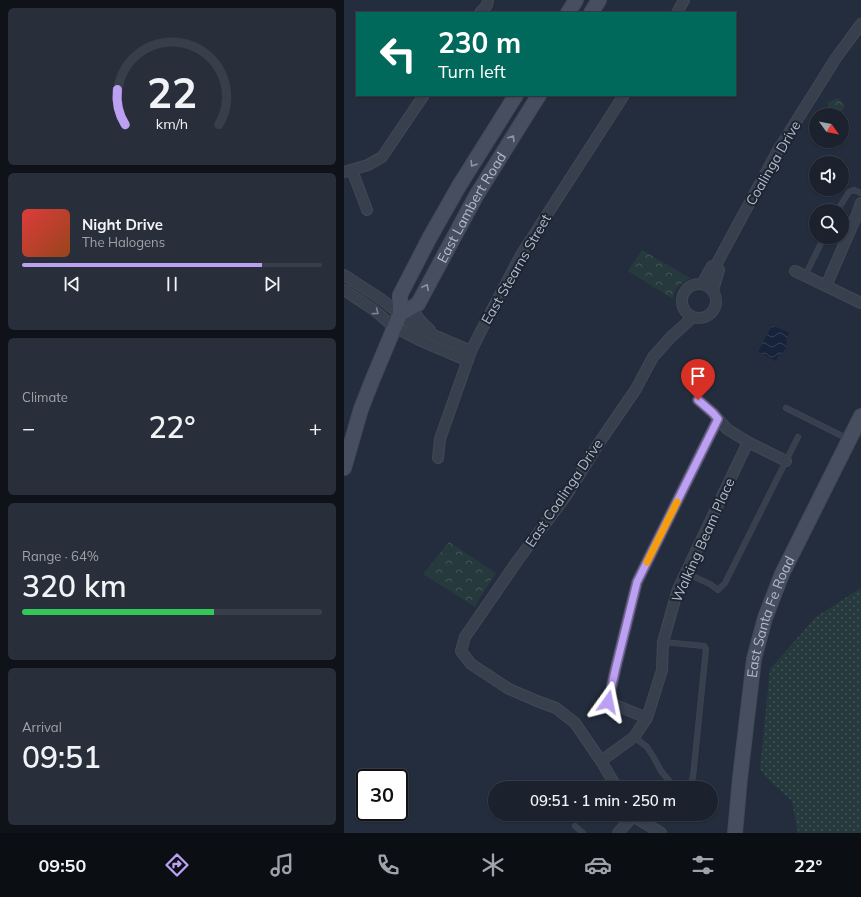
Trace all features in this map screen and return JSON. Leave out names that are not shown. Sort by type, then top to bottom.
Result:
[{"type":"main road","points":[[569,12],[576,0]]},
{"type":"main road","points":[[592,12],[599,0]]},
{"type":"main road","name":"East Lambert Road","points":[[406,310],[400,295],[430,237],[459,186],[515,96]]},
{"type":"main road","name":"East Lambert Road","points":[[344,468],[361,409],[394,327],[406,310],[418,304],[476,196],[538,96]]},
{"type":"main road","name":"East Santa Fe Road","points":[[735,833],[754,659],[765,618],[782,574],[861,416]]},
{"type":"street","points":[[481,12],[487,5],[488,0]]},
{"type":"street","points":[[678,12],[684,0]]},
{"type":"street","name":"Coalinga Drive","points":[[702,284],[712,266],[716,265],[777,152],[836,58],[861,24]]},
{"type":"street","points":[[366,210],[348,171],[368,165],[382,157],[423,96]]},
{"type":"street","name":"East Stearns Street","points":[[438,458],[440,439],[469,356],[521,255],[623,96]]},
{"type":"street","points":[[826,286],[859,218],[861,203]]},
{"type":"street","name":"Coalinga Drive","points":[[713,290],[719,270],[716,265]]},
{"type":"street","points":[[795,271],[861,303]]},
{"type":"street","points":[[344,275],[381,299],[406,310],[411,324],[436,336],[469,356]]},
{"type":"street","points":[[702,284],[713,290],[717,300],[716,306],[709,315],[704,318],[698,318],[689,314],[682,302],[684,292],[687,288],[692,285],[702,284]]},
{"type":"street","points":[[344,290],[374,310],[394,327],[419,340],[469,356]]},
{"type":"street","name":"East Coalinga Drive","points":[[601,761],[575,723],[556,708],[509,689],[471,664],[461,651],[465,637],[518,560],[566,496],[636,388],[653,357],[689,314]]},
{"type":"street","points":[[698,400],[713,413],[727,429],[748,442],[786,461]]},
{"type":"street","points":[[647,718],[608,702],[616,667],[637,582],[718,419]]},
{"type":"street","name":"Walking Beam Place","points":[[601,761],[634,737],[647,718],[662,670],[663,642],[678,589],[748,442]]},
{"type":"street","points":[[601,761],[613,781]]},
{"type":"street","points":[[618,833],[627,821]]},
{"type":"street","points":[[642,821],[661,833]]},
{"type":"lane","points":[[841,204],[849,192],[854,190],[861,193]]},
{"type":"lane","points":[[805,276],[821,244]]},
{"type":"lane","points":[[786,408],[849,439]]},
{"type":"lane","points":[[686,573],[710,584],[718,590],[725,583],[798,437]]},
{"type":"lane","points":[[663,642],[704,646],[706,649],[692,781]]},
{"type":"lane","points":[[634,737],[647,747],[661,771],[669,781]]},
{"type":"lane","points":[[575,826],[584,833]]},
{"type":"green space","points":[[838,98],[845,106],[844,108],[828,108],[828,102]]},
{"type":"green space","points":[[642,250],[690,278],[676,289],[673,299],[628,271]]},
{"type":"green space","points":[[449,542],[496,573],[475,607],[423,574]]},
{"type":"green space","points":[[861,588],[861,833],[798,833],[792,801],[765,776],[760,769],[770,669],[816,617]]},
{"type":"water","points":[[772,325],[789,333],[786,340],[786,348],[781,355],[779,354],[776,361],[758,352]]},
{"type":"slow traffic","points":[[647,562],[677,502]]},
{"type":"route","points":[[608,702],[637,582],[718,419],[698,400]]}]
